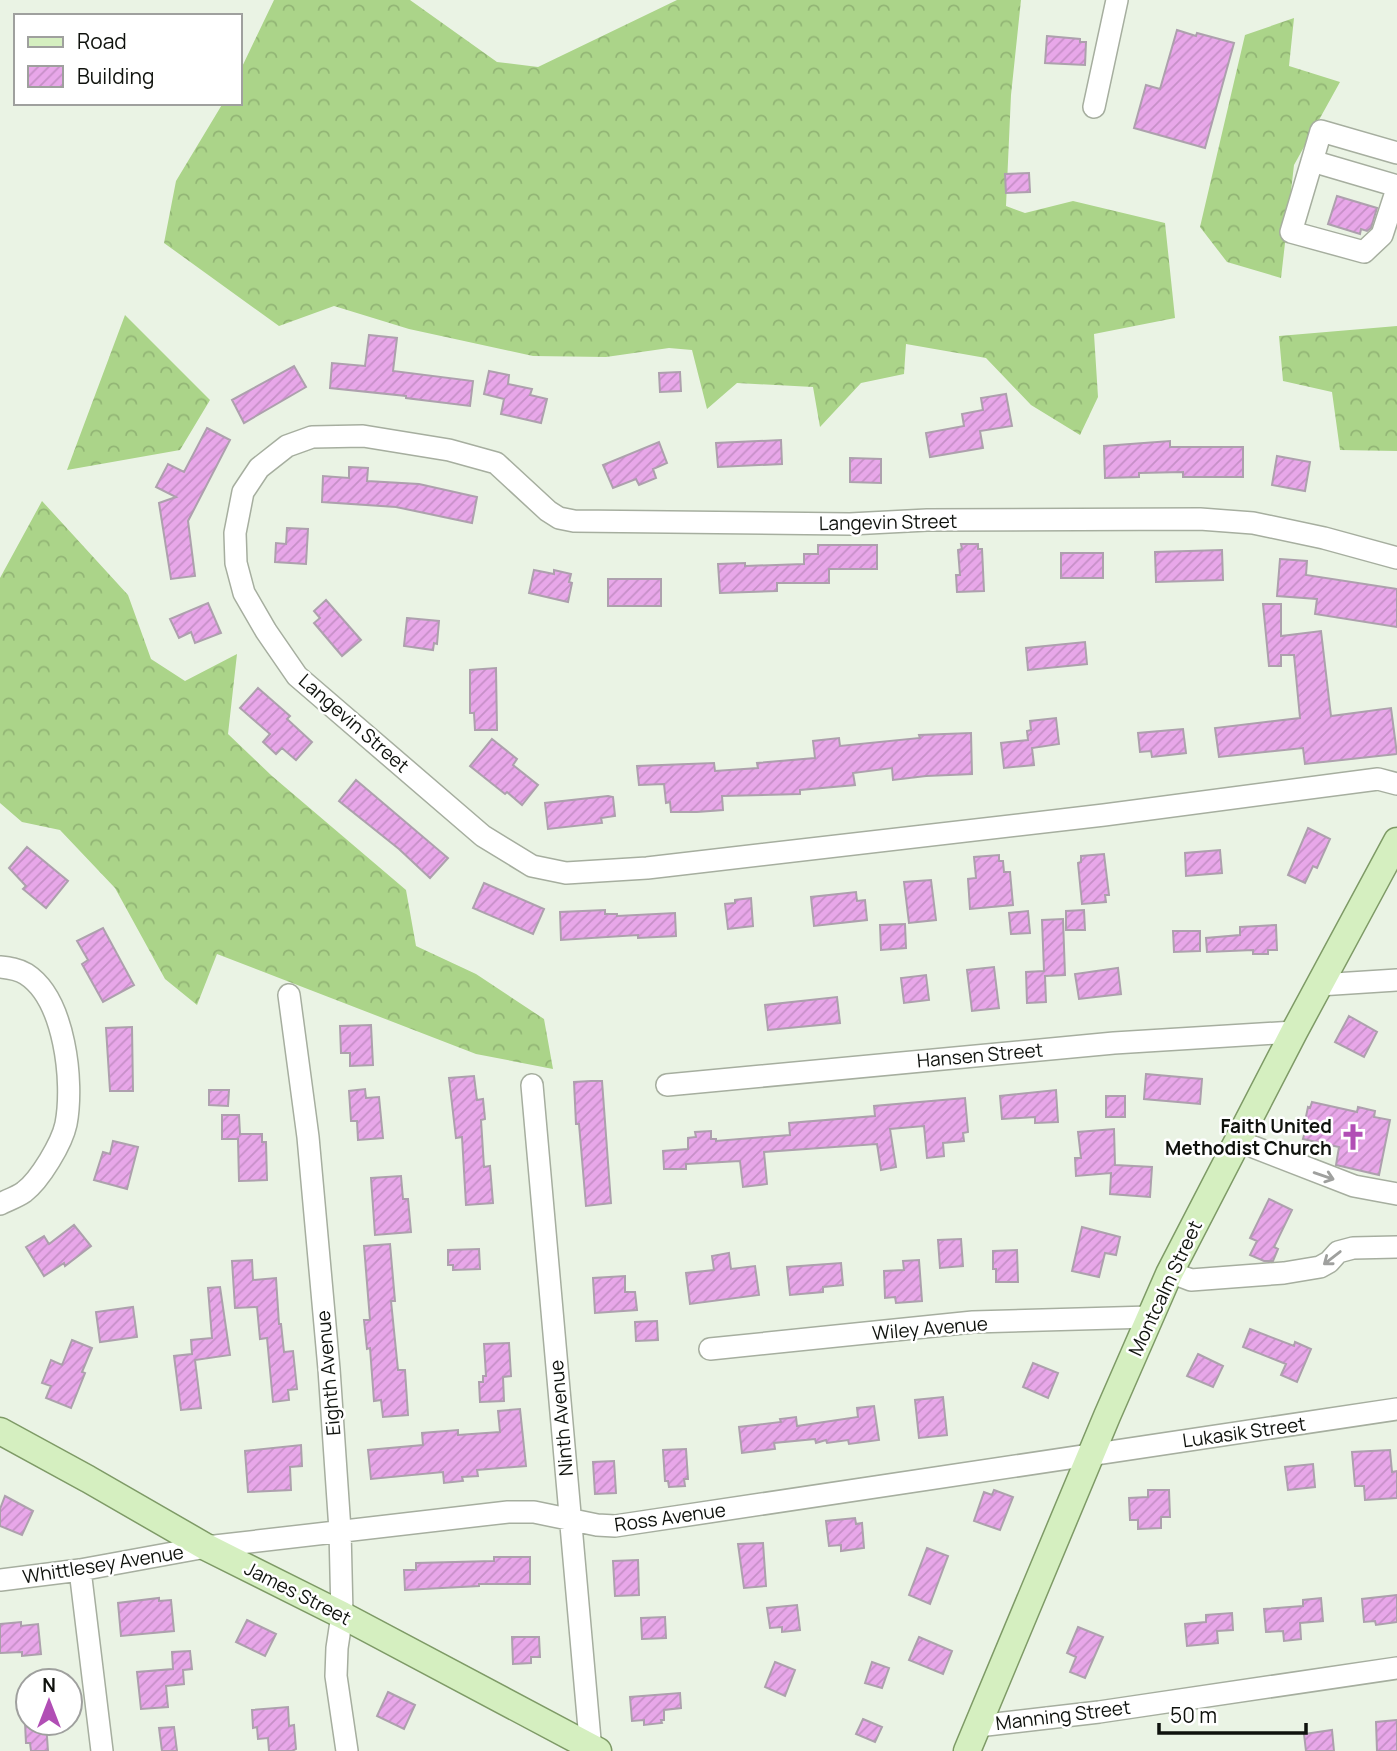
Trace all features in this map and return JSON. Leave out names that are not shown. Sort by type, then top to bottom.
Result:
[{"type":"main road","name":"Montcalm Street","points":[[967,1751],[1170,1272],[1294,1032],[1397,841]]},
{"type":"main road","name":"James Street","points":[[0,1431],[206,1548],[342,1615],[593,1750]]},
{"type":"street","points":[[1094,107],[1117,0]]},
{"type":"street","points":[[1312,161],[1397,188],[1382,235],[1364,252],[1292,232],[1312,161],[1321,131],[1397,153]]},
{"type":"street","name":"Langevin Street","points":[[1397,558],[1324,538],[1253,523],[1199,519],[927,520],[850,524],[574,521],[559,518],[548,511],[496,463],[449,450],[363,436],[312,437],[287,446],[259,468],[243,492],[235,533],[236,563],[244,593],[297,676],[483,836],[532,866],[566,873],[648,868],[1104,816],[1378,779],[1397,784]]},
{"type":"street","points":[[0,967],[13,968],[26,974],[46,993],[62,1033],[68,1087],[65,1125],[46,1168],[26,1191],[0,1204]]},
{"type":"street","points":[[1319,985],[1397,980]]},
{"type":"street","name":"Eighth Avenue","points":[[289,995],[308,1136],[327,1355],[340,1530],[342,1615],[336,1676],[346,1751]]},
{"type":"street","name":"Hansen Street","points":[[667,1085],[1114,1043],[1294,1032]]},
{"type":"street","name":"Ninth Avenue","points":[[532,1085],[593,1750]]},
{"type":"street","points":[[1238,1142],[1354,1186],[1397,1194]]},
{"type":"street","points":[[1170,1272],[1191,1280],[1284,1273],[1320,1267],[1338,1252],[1353,1248],[1397,1247]]},
{"type":"street","name":"Wiley Avenue","points":[[710,1349],[973,1322],[1150,1317]]},
{"type":"street","name":"Lukasik Street","points":[[1091,1455],[1397,1409]]},
{"type":"street","name":"Ross Avenue","points":[[206,1548],[509,1512],[534,1512],[615,1526],[1091,1455]]},
{"type":"street","name":"Whittlesey Avenue","points":[[0,1580],[80,1570],[206,1548]]},
{"type":"street","points":[[80,1570],[102,1751]]},
{"type":"street","name":"Manning Street","points":[[978,1726],[1098,1712],[1397,1668]]},
{"type":"green space","points":[[274,0],[410,0],[497,62],[538,67],[677,0],[1021,0],[1011,95],[1006,206],[1025,213],[1073,201],[1165,223],[1175,318],[1094,334],[1098,397],[1080,435],[1031,405],[986,358],[906,344],[904,374],[861,383],[820,427],[813,387],[737,383],[707,409],[692,350],[669,348],[606,357],[533,356],[409,329],[334,306],[279,326],[164,243],[176,181],[222,105],[242,105],[242,67]]},
{"type":"green space","points":[[1294,18],[1289,66],[1340,82],[1294,165],[1281,278],[1227,262],[1200,227],[1245,35]]},
{"type":"green space","points":[[125,315],[210,400],[180,450],[67,470]]},
{"type":"green space","points":[[1397,326],[1397,451],[1340,450],[1332,392],[1283,381],[1279,336]]},
{"type":"green space","points":[[42,501],[128,595],[151,659],[185,681],[237,654],[228,734],[272,776],[406,890],[416,946],[476,974],[544,1019],[553,1069],[476,1054],[217,954],[197,1005],[165,979],[115,888],[60,830],[22,822],[0,803],[0,578]]},
{"type":"building","points":[[1177,30],[1234,43],[1205,148],[1134,128],[1146,85],[1160,89]]},
{"type":"building","points":[[1047,36],[1086,42],[1085,65],[1045,63]]},
{"type":"building","points":[[1029,173],[1030,192],[1006,193],[1005,174]]},
{"type":"building","points":[[1337,196],[1377,208],[1371,228],[1367,231],[1361,229],[1360,234],[1328,224]]},
{"type":"building","points":[[369,335],[397,338],[393,371],[473,381],[470,406],[330,388],[332,363],[365,366]]},
{"type":"building","points":[[294,366],[306,387],[244,423],[232,400]]},
{"type":"building","points":[[489,371],[509,375],[508,384],[532,389],[530,395],[547,399],[541,423],[501,414],[504,399],[484,394]]},
{"type":"building","points":[[680,372],[681,391],[660,392],[659,373]]},
{"type":"building","points":[[1006,394],[1012,426],[980,431],[983,448],[930,457],[926,433],[964,426],[962,414],[983,410],[981,398]]},
{"type":"building","points":[[207,428],[230,440],[188,521],[195,576],[171,579],[159,503],[176,497],[156,487],[168,464],[184,472]]},
{"type":"building","points":[[781,440],[782,464],[718,467],[716,443]]},
{"type":"building","points":[[1170,441],[1170,447],[1243,447],[1243,477],[1183,477],[1183,472],[1139,473],[1139,477],[1105,478],[1104,446]]},
{"type":"building","points":[[659,442],[667,463],[653,469],[656,478],[639,485],[636,479],[613,488],[603,465]]},
{"type":"building","points":[[1277,456],[1310,462],[1305,491],[1272,485]]},
{"type":"building","points":[[850,458],[881,459],[881,483],[850,482]]},
{"type":"building","points":[[349,467],[368,468],[367,481],[419,484],[477,497],[472,523],[396,507],[322,502],[323,476],[349,478]]},
{"type":"building","points":[[287,528],[308,529],[306,564],[275,562],[276,543],[286,544]]},
{"type":"building","points":[[961,544],[978,544],[978,549],[982,549],[984,591],[957,592],[956,575],[960,575],[958,550],[962,549]]},
{"type":"building","points":[[818,545],[877,545],[877,569],[829,569],[829,583],[777,583],[777,591],[720,593],[718,564],[804,564],[804,554],[818,554]]},
{"type":"building","points":[[1222,550],[1223,580],[1156,582],[1155,552]]},
{"type":"building","points":[[1061,553],[1103,553],[1103,578],[1061,578]]},
{"type":"building","points":[[1280,559],[1307,561],[1306,575],[1397,589],[1397,627],[1315,614],[1317,599],[1277,596]]},
{"type":"building","points":[[534,570],[554,574],[554,570],[571,574],[568,602],[529,593]]},
{"type":"building","points":[[608,579],[661,579],[661,606],[608,606]]},
{"type":"building","points":[[326,600],[361,640],[342,656],[314,623],[320,618],[314,611]]},
{"type":"building","points":[[208,603],[221,633],[195,643],[191,632],[179,638],[170,619]]},
{"type":"building","points":[[1263,604],[1281,604],[1281,636],[1321,631],[1331,716],[1391,708],[1397,754],[1305,764],[1303,748],[1219,757],[1215,728],[1300,718],[1294,655],[1281,655],[1281,666],[1269,666]]},
{"type":"building","points":[[407,618],[439,621],[437,644],[434,643],[433,650],[404,646]]},
{"type":"building","points":[[1085,642],[1087,664],[1028,670],[1026,648]]},
{"type":"building","points":[[496,668],[497,730],[475,730],[474,713],[470,713],[470,670]]},
{"type":"building","points":[[258,688],[290,716],[287,719],[312,742],[296,760],[282,748],[276,754],[263,742],[270,734],[240,708]]},
{"type":"building","points":[[1056,718],[1059,744],[1032,748],[1034,765],[1004,768],[1001,743],[1028,740],[1030,721]]},
{"type":"building","points":[[1183,729],[1186,753],[1152,757],[1151,751],[1140,752],[1138,733]]},
{"type":"building","points":[[971,733],[972,774],[893,780],[892,768],[853,773],[855,785],[800,790],[800,794],[722,796],[723,810],[697,812],[671,812],[670,802],[666,803],[664,784],[639,785],[637,766],[714,763],[715,771],[758,768],[757,763],[815,758],[813,741],[839,738],[840,746],[920,738],[919,735]]},
{"type":"building","points":[[492,739],[517,759],[513,765],[538,785],[522,805],[470,766]]},
{"type":"building","points":[[356,780],[448,858],[430,878],[399,849],[339,801]]},
{"type":"building","points":[[613,797],[615,816],[601,818],[602,823],[548,829],[545,803]]},
{"type":"building","points":[[1308,828],[1330,839],[1317,868],[1313,866],[1305,883],[1288,875]]},
{"type":"building","points":[[27,847],[68,881],[46,908],[23,889],[26,886],[9,868]]},
{"type":"building","points":[[1220,850],[1222,873],[1186,876],[1185,853]]},
{"type":"building","points":[[1104,854],[1109,895],[1105,895],[1106,902],[1082,904],[1078,863],[1081,862],[1081,856]]},
{"type":"building","points":[[999,855],[999,861],[1003,861],[1004,872],[1010,872],[1013,905],[970,909],[968,879],[976,878],[974,857]]},
{"type":"building","points":[[931,880],[936,920],[909,923],[904,882]]},
{"type":"building","points":[[484,883],[544,909],[533,934],[473,908]]},
{"type":"building","points":[[856,892],[857,901],[865,900],[867,920],[814,926],[811,897]]},
{"type":"building","points":[[751,898],[753,926],[728,929],[725,904]]},
{"type":"building","points":[[605,910],[605,914],[617,916],[675,913],[676,936],[638,938],[638,935],[561,940],[560,912]]},
{"type":"building","points":[[1084,910],[1085,930],[1066,930],[1066,911]]},
{"type":"building","points":[[1028,911],[1030,933],[1011,934],[1009,913]]},
{"type":"building","points":[[1063,919],[1065,975],[1045,976],[1046,1002],[1027,1003],[1026,972],[1044,971],[1042,920]]},
{"type":"building","points":[[905,924],[906,948],[881,950],[880,925]]},
{"type":"building","points":[[1276,925],[1277,950],[1268,950],[1268,954],[1253,954],[1253,950],[1207,952],[1206,938],[1240,935],[1240,927]]},
{"type":"building","points":[[103,928],[134,985],[103,1002],[82,964],[88,960],[77,941]]},
{"type":"building","points":[[1173,931],[1200,931],[1200,951],[1174,952]]},
{"type":"building","points":[[994,967],[999,1008],[972,1011],[967,970]]},
{"type":"building","points":[[1118,968],[1121,994],[1079,999],[1075,974]]},
{"type":"building","points":[[926,975],[929,1000],[904,1003],[901,978]]},
{"type":"building","points":[[837,997],[840,1023],[768,1030],[765,1005]]},
{"type":"building","points":[[1349,1016],[1377,1032],[1364,1057],[1335,1042]]},
{"type":"building","points":[[371,1025],[373,1065],[350,1066],[350,1053],[341,1053],[340,1026]]},
{"type":"building","points":[[132,1027],[133,1091],[110,1091],[106,1028]]},
{"type":"building","points":[[1146,1074],[1202,1079],[1200,1104],[1144,1099]]},
{"type":"building","points":[[474,1076],[477,1100],[483,1099],[485,1119],[481,1120],[484,1167],[490,1166],[493,1203],[466,1205],[462,1137],[456,1138],[449,1078]]},
{"type":"building","points":[[602,1081],[611,1203],[586,1206],[574,1082]]},
{"type":"building","points":[[365,1089],[366,1098],[379,1097],[383,1138],[358,1140],[357,1121],[351,1121],[349,1091]]},
{"type":"building","points":[[209,1090],[229,1090],[228,1106],[209,1105]]},
{"type":"building","points":[[1056,1090],[1058,1122],[1035,1123],[1035,1117],[1002,1119],[1000,1096]]},
{"type":"building","points":[[1106,1096],[1125,1096],[1125,1117],[1106,1117]]},
{"type":"building","points":[[965,1098],[968,1132],[963,1133],[964,1141],[943,1143],[944,1156],[927,1158],[924,1126],[890,1129],[896,1167],[881,1170],[877,1144],[764,1152],[767,1184],[743,1187],[740,1161],[686,1164],[686,1169],[664,1169],[663,1151],[688,1149],[688,1138],[696,1137],[695,1132],[711,1131],[711,1139],[716,1141],[790,1135],[789,1123],[875,1116],[874,1106]]},
{"type":"building","name":"Faith United Methodist Church","points":[[1312,1102],[1357,1112],[1358,1107],[1375,1111],[1374,1117],[1390,1120],[1379,1175],[1336,1165],[1339,1147],[1303,1139],[1308,1107],[1310,1108]]},
{"type":"building","points":[[222,1115],[239,1115],[240,1134],[262,1134],[262,1142],[266,1142],[267,1180],[239,1181],[238,1139],[222,1139]]},
{"type":"building","points":[[1114,1129],[1115,1165],[1152,1167],[1150,1197],[1110,1194],[1111,1173],[1076,1176],[1075,1158],[1081,1158],[1078,1132]]},
{"type":"building","points":[[113,1141],[138,1147],[127,1189],[94,1180],[103,1152],[110,1154]]},
{"type":"building","points":[[401,1176],[403,1199],[408,1199],[411,1232],[375,1235],[371,1178]]},
{"type":"building","points":[[1269,1199],[1292,1210],[1274,1247],[1278,1249],[1273,1261],[1264,1261],[1250,1255],[1257,1241],[1250,1238]]},
{"type":"building","points":[[74,1225],[91,1246],[65,1266],[64,1263],[44,1276],[26,1247],[44,1236],[49,1244]]},
{"type":"building","points":[[1082,1227],[1120,1237],[1116,1255],[1105,1253],[1099,1277],[1072,1271]]},
{"type":"building","points":[[961,1239],[963,1266],[940,1268],[938,1240]]},
{"type":"building","points":[[390,1244],[395,1301],[391,1301],[398,1370],[405,1370],[408,1415],[383,1417],[381,1400],[374,1401],[370,1348],[367,1349],[364,1320],[370,1320],[364,1246]]},
{"type":"building","points":[[479,1249],[480,1269],[453,1270],[453,1265],[448,1265],[448,1250]]},
{"type":"building","points":[[1017,1250],[1018,1282],[996,1282],[993,1251]]},
{"type":"building","points":[[729,1253],[731,1269],[755,1266],[759,1295],[690,1304],[686,1273],[714,1270],[712,1256]]},
{"type":"building","points":[[252,1260],[253,1280],[276,1278],[284,1352],[293,1351],[297,1389],[288,1390],[289,1400],[273,1402],[267,1338],[260,1339],[257,1307],[235,1308],[232,1261]]},
{"type":"building","points":[[919,1260],[922,1301],[896,1303],[895,1297],[885,1298],[884,1271],[904,1270],[903,1261]]},
{"type":"building","points":[[841,1263],[843,1285],[823,1287],[823,1292],[790,1295],[787,1267]]},
{"type":"building","points":[[625,1276],[625,1292],[635,1292],[637,1310],[595,1313],[593,1278]]},
{"type":"building","points":[[220,1287],[230,1355],[195,1360],[201,1408],[181,1410],[174,1356],[192,1354],[191,1340],[212,1338],[208,1288]]},
{"type":"building","points":[[133,1307],[137,1337],[100,1342],[96,1312]]},
{"type":"building","points":[[657,1321],[658,1340],[636,1341],[635,1322]]},
{"type":"building","points":[[1250,1329],[1294,1346],[1295,1342],[1311,1349],[1297,1382],[1281,1375],[1286,1364],[1243,1347]]},
{"type":"building","points":[[72,1340],[92,1348],[71,1408],[46,1398],[51,1386],[42,1383],[51,1360],[62,1365]]},
{"type":"building","points":[[509,1343],[511,1376],[503,1377],[504,1401],[480,1402],[479,1382],[483,1382],[483,1376],[486,1376],[484,1344]]},
{"type":"building","points":[[1198,1354],[1223,1366],[1213,1387],[1187,1376]]},
{"type":"building","points":[[1033,1363],[1058,1373],[1048,1398],[1023,1387]]},
{"type":"building","points":[[943,1397],[947,1435],[919,1438],[915,1400]]},
{"type":"building","points":[[874,1406],[879,1440],[849,1444],[848,1440],[816,1443],[815,1439],[774,1443],[775,1449],[742,1453],[739,1427],[781,1422],[780,1419],[796,1417],[797,1426],[858,1417],[857,1408]]},
{"type":"building","points":[[520,1409],[526,1466],[477,1470],[478,1476],[462,1477],[463,1481],[444,1483],[443,1472],[371,1479],[368,1450],[423,1445],[422,1433],[458,1430],[458,1435],[500,1432],[498,1411]]},
{"type":"building","points":[[301,1445],[302,1466],[290,1467],[291,1490],[248,1492],[245,1451]]},
{"type":"building","points":[[686,1449],[688,1479],[684,1479],[685,1486],[669,1487],[668,1481],[665,1481],[663,1450]]},
{"type":"building","points":[[1390,1450],[1392,1472],[1397,1471],[1397,1498],[1365,1500],[1364,1486],[1355,1486],[1352,1452]]},
{"type":"building","points":[[614,1461],[616,1493],[595,1494],[593,1462]]},
{"type":"building","points":[[1313,1464],[1315,1487],[1288,1490],[1285,1467]]},
{"type":"building","points":[[994,1490],[1013,1497],[1000,1530],[974,1521],[984,1492],[992,1495]]},
{"type":"building","points":[[1148,1490],[1169,1490],[1170,1517],[1161,1517],[1161,1528],[1138,1529],[1138,1520],[1130,1520],[1129,1498],[1148,1497]]},
{"type":"building","points":[[5,1496],[33,1511],[22,1535],[0,1526],[0,1509]]},
{"type":"building","points":[[855,1518],[856,1524],[862,1523],[864,1548],[841,1551],[841,1545],[829,1546],[826,1521]]},
{"type":"building","points":[[763,1543],[766,1586],[744,1588],[738,1544]]},
{"type":"building","points":[[927,1548],[948,1556],[930,1604],[909,1595]]},
{"type":"building","points":[[494,1557],[530,1557],[530,1584],[479,1584],[405,1590],[404,1570],[416,1570],[416,1563],[494,1561]]},
{"type":"building","points":[[638,1560],[639,1595],[615,1596],[613,1561]]},
{"type":"building","points":[[1397,1595],[1397,1622],[1376,1625],[1375,1621],[1364,1622],[1362,1599]]},
{"type":"building","points":[[159,1598],[159,1601],[171,1600],[174,1631],[121,1636],[118,1603]]},
{"type":"building","points":[[1321,1598],[1323,1621],[1300,1623],[1301,1639],[1284,1641],[1283,1631],[1266,1632],[1264,1609],[1303,1606],[1303,1600]]},
{"type":"building","points":[[797,1605],[800,1630],[782,1632],[782,1627],[770,1628],[767,1608]]},
{"type":"building","points":[[1232,1613],[1233,1630],[1217,1631],[1218,1643],[1187,1646],[1185,1624],[1206,1622],[1206,1615]]},
{"type":"building","points":[[665,1617],[666,1638],[642,1639],[641,1618]]},
{"type":"building","points":[[247,1620],[276,1634],[265,1656],[236,1642]]},
{"type":"building","points":[[21,1622],[21,1626],[38,1624],[41,1654],[22,1656],[22,1652],[0,1653],[0,1624]]},
{"type":"building","points":[[1078,1627],[1103,1637],[1085,1678],[1070,1672],[1076,1657],[1067,1653]]},
{"type":"building","points":[[512,1637],[539,1637],[540,1657],[531,1657],[531,1663],[513,1664]]},
{"type":"building","points":[[919,1637],[952,1651],[943,1674],[909,1660]]},
{"type":"building","points":[[190,1651],[192,1669],[183,1670],[184,1684],[166,1686],[168,1707],[141,1709],[137,1672],[173,1669],[172,1652]]},
{"type":"building","points":[[775,1662],[795,1670],[785,1696],[765,1687]]},
{"type":"building","points":[[872,1662],[889,1668],[882,1688],[865,1683]]},
{"type":"building","points":[[388,1692],[415,1705],[404,1729],[377,1716]]},
{"type":"building","points":[[680,1693],[681,1708],[664,1710],[662,1723],[644,1725],[644,1720],[632,1721],[630,1697]]},
{"type":"building","points":[[288,1707],[289,1726],[294,1725],[296,1749],[269,1751],[268,1738],[258,1739],[257,1727],[253,1728],[252,1710]]},
{"type":"building","points":[[863,1719],[882,1727],[875,1742],[856,1734]]},
{"type":"building","points":[[1397,1720],[1397,1751],[1377,1751],[1376,1722]]},
{"type":"building","points":[[174,1727],[177,1751],[162,1751],[159,1728]]},
{"type":"building","points":[[1332,1730],[1334,1751],[1306,1751],[1304,1734]]},
{"type":"building","points":[[26,1737],[47,1737],[48,1751],[31,1751],[30,1743],[26,1743]]},
{"type":"place","name":"Faith United Methodist Church","points":[[1353,1137]]}]
